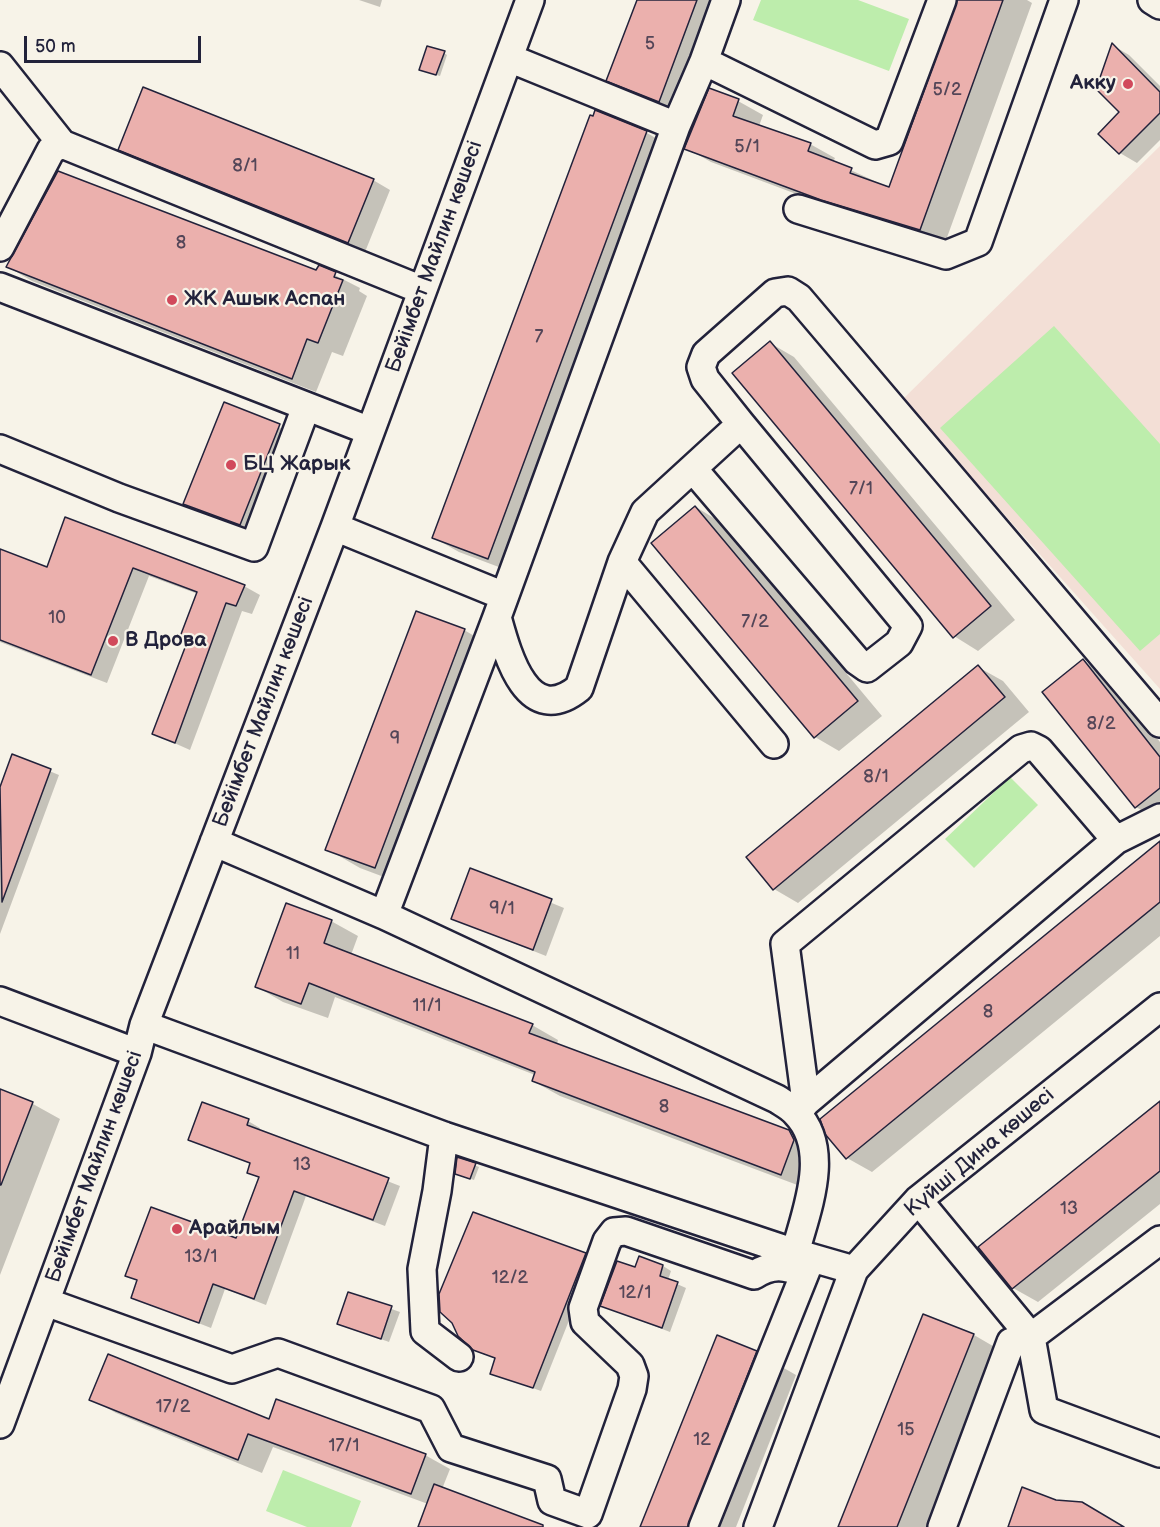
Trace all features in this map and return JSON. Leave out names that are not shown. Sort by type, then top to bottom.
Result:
[{"type":"street","name":"Бейімбет Майлин көшесі","points":[[0,1424],[136,1053],[144,1025],[335,527],[530,0]]},
{"type":"street","points":[[384,915],[500,607],[676,126],[704,61],[726,0]]},
{"type":"street","points":[[704,61],[875,145],[882,144],[890,141],[942,0]]},
{"type":"street","points":[[798,209],[946,255],[978,242],[1064,0]]},
{"type":"street","points":[[1152,0],[1160,5]]},
{"type":"street","points":[[509,58],[676,126]]},
{"type":"street","points":[[0,66],[62,144],[422,290]]},
{"type":"street","points":[[0,247],[51,150],[62,144]]},
{"type":"street","points":[[0,287],[370,431]]},
{"type":"street","points":[[693,469],[857,661],[867,668],[899,643],[908,626],[705,379],[701,367],[706,354],[775,293],[788,291],[799,298],[1160,723]]},
{"type":"street","points":[[0,449],[119,498],[254,547],[306,407]]},
{"type":"street","points":[[500,607],[507,652],[527,691],[538,697],[552,699],[569,695],[579,687],[622,562],[645,512],[741,424]]},
{"type":"street","points":[[335,527],[500,607]]},
{"type":"street","points":[[622,562],[774,744]]},
{"type":"street","points":[[703,1527],[804,1261],[814,1179],[813,1143],[802,1107],[785,944],[1021,749],[1031,746],[1039,750],[1116,840]]},
{"type":"street","points":[[802,1107],[1116,840],[1160,818]]},
{"type":"street","points":[[214,842],[384,915],[767,1094],[802,1107]]},
{"type":"street","points":[[0,1000],[136,1053]]},
{"type":"street","name":"Күйші Дина көшесі","points":[[758,1527],[854,1270],[918,1200],[1160,1007]]},
{"type":"street","points":[[144,1025],[444,1136],[804,1261],[854,1270]]},
{"type":"street","points":[[444,1136],[437,1191],[422,1269],[425,1331],[459,1357]]},
{"type":"street","points":[[918,1200],[1031,1337],[1044,1410],[1160,1453]]},
{"type":"street","points":[[46,1302],[232,1370],[278,1353],[431,1409],[451,1448],[547,1479],[552,1501],[588,1520],[632,1389],[634,1376],[630,1365],[613,1353],[585,1322],[583,1308],[607,1241],[614,1232],[626,1231],[754,1275],[766,1267],[804,1261]]},
{"type":"street","points":[[942,1527],[1011,1342],[1031,1337],[1160,1240]]},
{"type":"shaded area","points":[[1160,146],[1160,689],[902,400]]},
{"type":"green space","points":[[761,0],[858,0],[909,19],[889,71],[753,20]]},
{"type":"green space","points":[[1054,326],[1160,444],[1160,634],[1140,651],[940,428]]},
{"type":"green space","points":[[1010,777],[1038,805],[974,868],[945,839]]},
{"type":"green space","points":[[283,1470],[361,1501],[351,1527],[307,1527],[266,1511]]},
{"type":"building","points":[[637,0],[697,0],[659,102],[606,81]]},
{"type":"building","points":[[957,0],[1003,0],[920,230],[821,200],[684,149],[709,88],[739,99],[733,116],[811,143],[808,151],[852,168],[850,173],[889,187]]},
{"type":"building","points":[[1112,43],[1160,92],[1160,113],[1119,154],[1098,134],[1119,112],[1096,89]]},
{"type":"building","points":[[427,46],[445,51],[436,75],[419,70]]},
{"type":"building","points":[[143,87],[374,179],[348,243],[118,150]]},
{"type":"building","points":[[595,110],[647,131],[488,559],[432,538],[590,115],[593,116]]},
{"type":"building","points":[[58,171],[316,270],[319,265],[336,272],[334,277],[343,280],[318,343],[307,339],[292,379],[6,267]]},
{"type":"building","points":[[770,341],[991,606],[953,638],[732,373]]},
{"type":"building","name":"БЦ Жарык","points":[[224,402],[280,424],[240,525],[183,504]]},
{"type":"building","points":[[695,506],[858,701],[814,738],[651,543]]},
{"type":"building","points":[[65,517],[245,585],[236,606],[226,603],[175,743],[152,734],[186,645],[178,642],[197,592],[133,568],[91,675],[0,640],[0,549],[47,567]]},
{"type":"building","points":[[416,611],[465,629],[375,868],[325,850]]},
{"type":"building","points":[[1083,659],[1160,757],[1160,788],[1135,808],[1042,692]]},
{"type":"building","points":[[978,665],[1005,697],[773,890],[746,857]]},
{"type":"building","points":[[12,754],[51,769],[2,902],[0,787]]},
{"type":"building","points":[[1160,841],[1160,902],[846,1159],[825,1134],[820,1119]]},
{"type":"building","points":[[470,868],[552,899],[533,950],[451,919]]},
{"type":"building","points":[[286,903],[332,920],[324,943],[533,1024],[529,1033],[789,1130],[794,1140],[781,1175],[532,1081],[535,1072],[309,983],[301,1004],[255,987]]},
{"type":"building","points":[[0,1089],[33,1102],[1,1185],[0,1185]]},
{"type":"building","points":[[1160,1101],[1160,1171],[1012,1289],[978,1247]]},
{"type":"building","points":[[202,1102],[249,1119],[247,1125],[389,1178],[373,1220],[294,1191],[254,1299],[213,1284],[199,1323],[131,1298],[137,1280],[125,1276],[151,1207],[236,1238],[259,1177],[247,1173],[250,1163],[188,1140]]},
{"type":"building","points":[[457,1157],[476,1163],[470,1179],[455,1174]]},
{"type":"building","points":[[473,1212],[586,1253],[533,1388],[490,1374],[495,1358],[473,1350],[458,1336],[452,1323],[440,1312],[439,1294]]},
{"type":"building","points":[[639,1256],[663,1265],[660,1276],[678,1282],[662,1328],[600,1306],[617,1261],[635,1267]]},
{"type":"building","points":[[348,1292],[392,1306],[381,1339],[337,1324]]},
{"type":"building","points":[[923,1314],[974,1334],[897,1527],[838,1527]]},
{"type":"building","points":[[717,1335],[757,1351],[688,1527],[640,1527]]},
{"type":"building","points":[[108,1354],[269,1419],[276,1399],[426,1454],[411,1494],[248,1434],[238,1460],[89,1400]]},
{"type":"building","points":[[434,1484],[543,1525],[543,1527],[418,1527]]},
{"type":"building","points":[[1022,1487],[1056,1500],[1082,1502],[1124,1527],[1008,1527]]},
{"type":"place","name":"Акку","points":[[1128,84]]},
{"type":"place","name":"ЖК Ашык Аспан","points":[[172,300]]},
{"type":"place","name":"БЦ Жарык","points":[[231,465]]},
{"type":"place","name":"В Дрова","points":[[113,641]]},
{"type":"place","name":"Арайлым","points":[[177,1229]]}]
